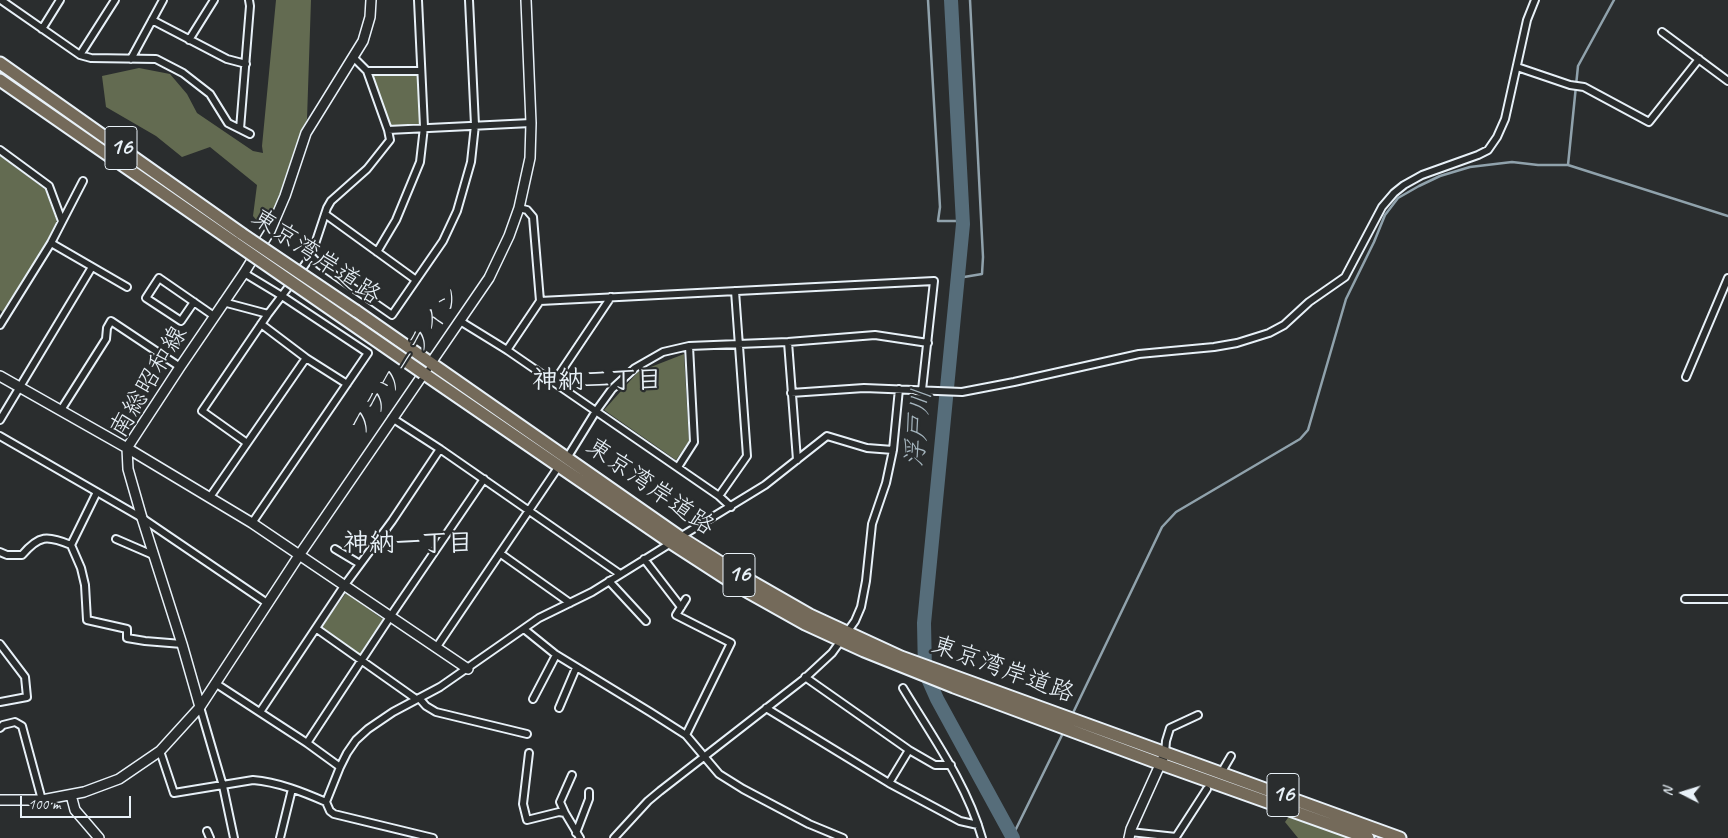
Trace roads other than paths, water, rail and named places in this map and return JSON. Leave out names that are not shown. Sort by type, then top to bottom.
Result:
[{"type":"highway","name":"東京湾岸道路","points":[[0,63],[423,372],[563,462]]},
{"type":"highway","name":"東京湾岸道路","points":[[0,80],[430,362],[563,462],[675,540],[742,576],[845,637],[954,687],[1160,764],[1368,838]]},
{"type":"highway","name":"東京湾岸道路","points":[[845,637],[1400,838]]},
{"type":"street","points":[[42,28],[60,0]]},
{"type":"street","points":[[80,54],[115,0]]},
{"type":"street","points":[[130,59],[163,0]]},
{"type":"street","points":[[189,40],[214,0]]},
{"type":"street","points":[[240,129],[249,0]]},
{"type":"street","name":"南総昭和線","points":[[200,707],[128,469],[127,448],[270,231],[278,216],[306,133],[362,41],[370,17],[371,0]]},
{"type":"street","points":[[377,252],[407,197],[420,162],[424,127],[418,0]]},
{"type":"street","points":[[311,256],[392,315],[443,241],[457,211],[471,162],[475,125],[469,0]]},
{"type":"street","name":"フラワーライン","points":[[200,707],[300,554],[489,278],[500,257],[519,208],[530,158],[531,122],[526,0]]},
{"type":"street","points":[[791,393],[864,388],[962,392],[1139,354],[1237,344],[1269,333],[1284,325],[1309,302],[1345,278],[1382,207],[1394,193],[1422,175],[1488,150],[1497,137],[1505,119],[1528,20],[1535,0]]},
{"type":"street","points":[[1,1],[80,54],[92,58],[156,59],[183,73],[210,94],[228,123],[250,134]]},
{"type":"street","points":[[152,20],[227,58],[246,64]]},
{"type":"street","points":[[1662,32],[1728,81]]},
{"type":"street","points":[[246,443],[202,411],[268,314],[311,256],[331,202],[367,169],[390,140],[368,71],[353,57]]},
{"type":"street","points":[[1517,67],[1570,85],[1581,86],[1649,122],[1699,59]]},
{"type":"street","points":[[368,71],[420,71]]},
{"type":"street","points":[[388,130],[531,122]]},
{"type":"street","points":[[0,150],[49,186],[62,221]]},
{"type":"street","points":[[0,325],[2,317],[51,243],[83,182]]},
{"type":"street","points":[[508,350],[540,301],[533,217],[527,210],[519,208]]},
{"type":"street","points":[[325,214],[416,280]]},
{"type":"street","points":[[51,243],[127,287]]},
{"type":"street","points":[[0,420],[92,267]]},
{"type":"street","points":[[244,273],[368,353],[252,523]]},
{"type":"street","points":[[194,302],[181,321],[146,298],[160,278],[214,316]]},
{"type":"street","points":[[1686,377],[1728,278]]},
{"type":"street","points":[[540,301],[934,281],[925,390]]},
{"type":"street","points":[[719,496],[747,456],[737,343],[735,291]]},
{"type":"street","points":[[554,382],[611,297]]},
{"type":"street","points":[[223,302],[268,314]]},
{"type":"street","points":[[61,410],[106,339],[107,328],[111,321],[180,366]]},
{"type":"street","points":[[460,321],[508,350],[678,467],[719,496],[731,507]]},
{"type":"street","points":[[261,324],[306,358],[346,384]]},
{"type":"street","points":[[436,648],[596,411],[612,389],[635,368],[663,352],[689,346],[788,342],[876,335],[928,343]]},
{"type":"street","points":[[788,342],[796,460]]},
{"type":"street","points":[[678,467],[694,442],[689,346]]},
{"type":"street","points":[[210,498],[306,358]]},
{"type":"street","points":[[0,376],[127,448],[252,523],[468,669]]},
{"type":"street","points":[[614,838],[648,801],[806,677],[832,653],[845,637],[861,607],[866,581],[872,524],[886,483],[893,450],[899,389]]},
{"type":"street","points":[[392,418],[484,479],[620,574]]},
{"type":"street","points":[[0,436],[142,518],[267,603]]},
{"type":"street","points":[[326,802],[351,746],[368,729],[468,669],[524,628],[552,611],[592,592],[731,507],[765,485],[827,436],[867,448],[893,450]]},
{"type":"street","points":[[260,712],[344,586],[392,521],[440,449]]},
{"type":"street","points":[[307,743],[484,479]]},
{"type":"street","points":[[71,545],[97,492]]},
{"type":"street","points":[[0,552],[7,555],[22,555],[31,544],[42,538],[52,538],[71,545],[81,568],[85,585],[87,620],[127,630],[127,638],[145,642],[182,644]]},
{"type":"street","points":[[116,539],[153,555]]},
{"type":"street","points":[[335,549],[360,564]]},
{"type":"street","points":[[501,554],[570,603]]},
{"type":"street","points":[[644,560],[681,607]]},
{"type":"street","points":[[608,581],[646,621]]},
{"type":"street","points":[[686,599],[676,615],[731,643],[686,735]]},
{"type":"street","points":[[1685,599],[1728,600]]},
{"type":"street","points":[[524,628],[556,655],[686,735],[720,774],[743,789],[809,824],[842,838]]},
{"type":"street","points":[[317,629],[436,712],[527,734]]},
{"type":"street","points":[[0,644],[25,677],[27,697],[0,702]]},
{"type":"street","points":[[533,700],[556,655]]},
{"type":"street","points":[[559,708],[576,668]]},
{"type":"street","points":[[806,677],[908,750],[936,765],[951,765]]},
{"type":"street","points":[[215,683],[307,743],[340,767]]},
{"type":"street","points":[[903,688],[951,765],[982,838]]},
{"type":"street","points":[[0,800],[42,800],[72,795],[119,778],[137,768],[160,751],[200,707]]},
{"type":"street","points":[[200,707],[223,786],[234,838]]},
{"type":"street","points":[[766,708],[889,783],[960,821],[978,825]]},
{"type":"street","points":[[1198,715],[1170,728],[1165,753],[1130,835],[1176,837],[1208,789]]},
{"type":"street","points":[[0,728],[3,724],[15,722],[22,726],[42,800]]},
{"type":"street","points":[[889,783],[908,750]]},
{"type":"street","points":[[160,751],[174,793],[253,780],[265,781],[326,802],[330,811],[334,814],[433,838]]},
{"type":"street","points":[[529,753],[523,804],[527,820],[559,812],[565,813]]},
{"type":"street","points":[[1224,768],[1231,756]]},
{"type":"street","points":[[572,775],[560,802],[578,835]]},
{"type":"street","points":[[280,838],[292,789]]},
{"type":"street","points":[[578,835],[590,799],[589,792]]},
{"type":"street","points":[[72,795],[76,810],[99,838]]},
{"type":"street","points":[[207,831],[210,838]]},
{"type":"waterway","points":[[928,0],[940,207],[938,221],[963,221]]},
{"type":"waterway","name":"浮戸川","points":[[951,0],[963,224],[924,623],[925,672],[937,699],[1013,838]]},
{"type":"waterway","points":[[958,278],[982,274],[983,257],[970,0]]},
{"type":"waterway","points":[[1568,165],[1578,66],[1614,0]]},
{"type":"waterway","points":[[1072,715],[1162,527],[1176,512],[1300,439],[1308,430],[1346,299],[1385,215],[1398,198],[1440,176],[1470,167],[1512,162],[1538,165],[1568,165],[1728,216]]},
{"type":"waterway","points":[[1013,835],[1064,731]]},
{"type":"district","name":"神納二丁目","points":[[597,381]]},
{"type":"district","name":"神納一丁目","points":[[408,544]]}]
